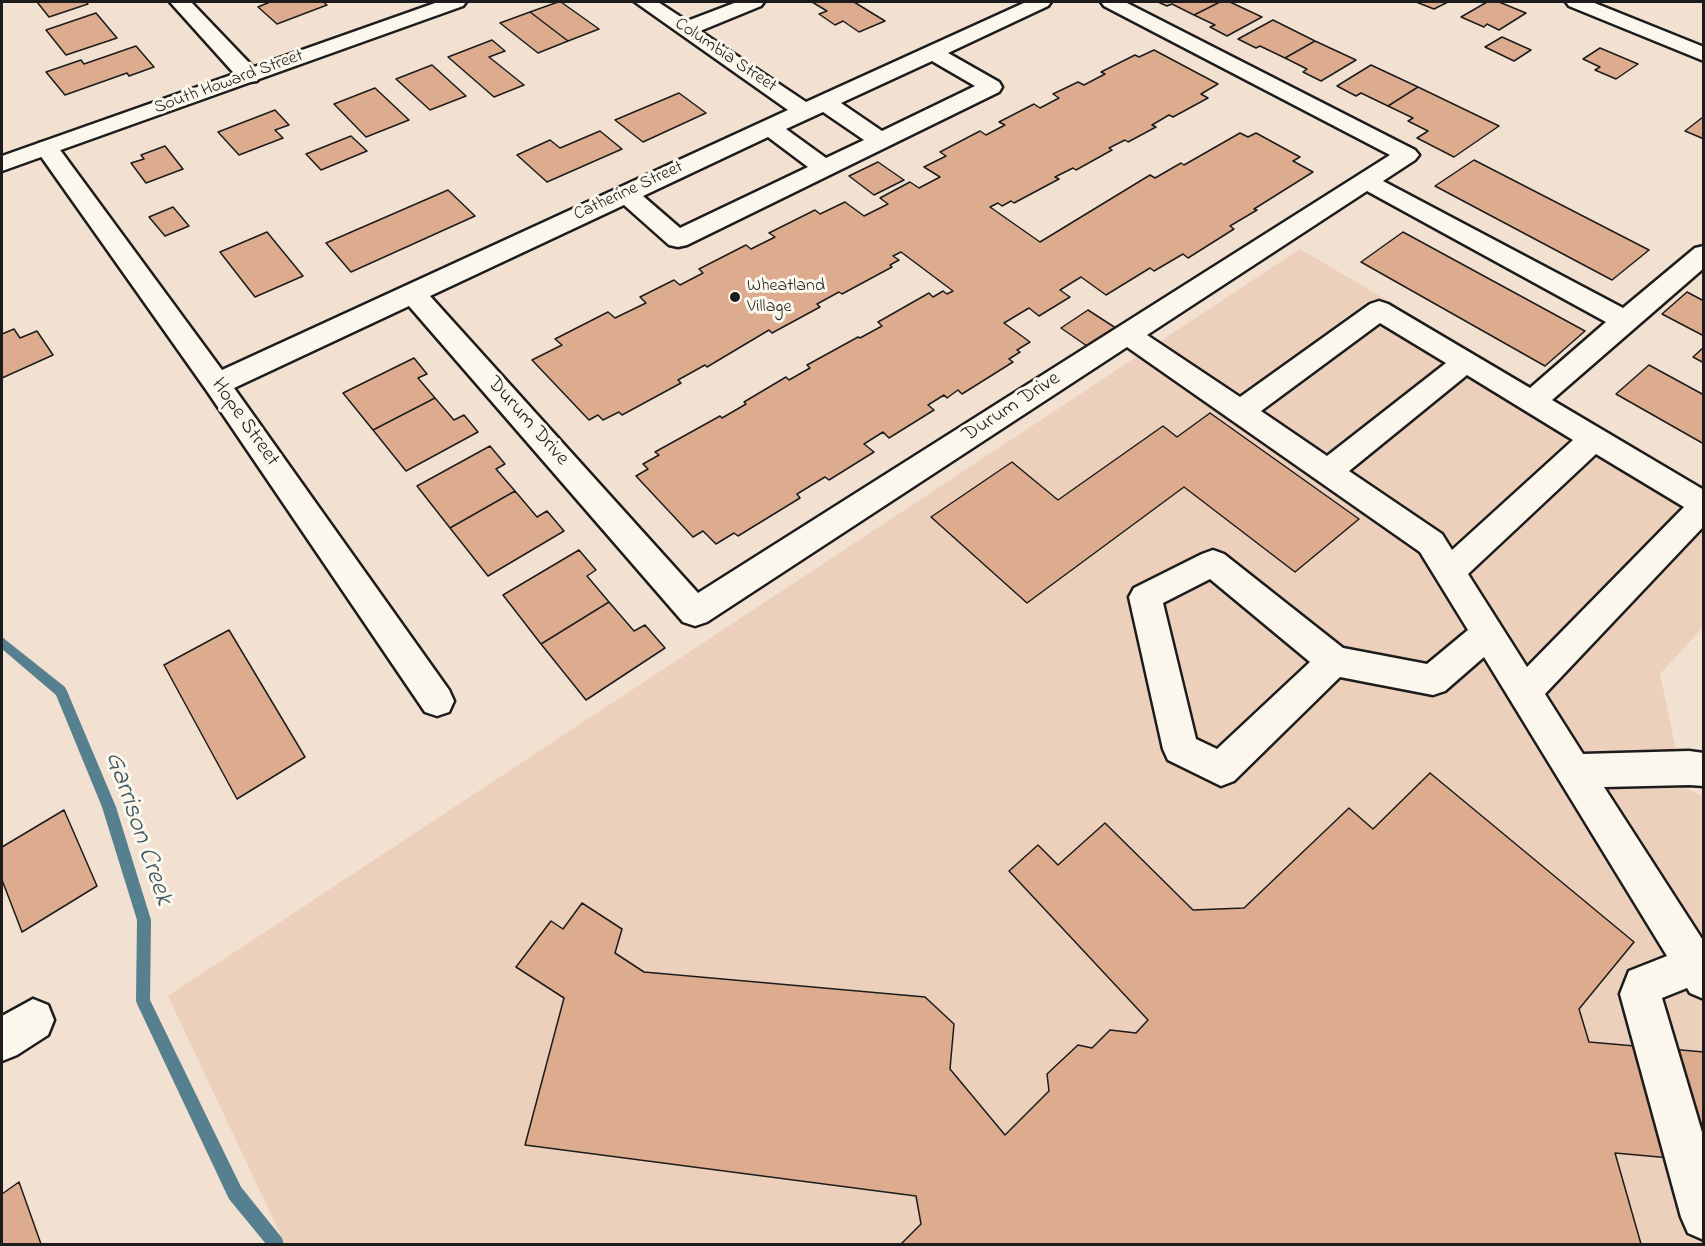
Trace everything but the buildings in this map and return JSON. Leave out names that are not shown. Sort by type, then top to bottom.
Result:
[{"type":"street","points":[[180,2],[249,76]]},
{"type":"street","name":"South Howard Street","points":[[2,164],[456,2]]},
{"type":"street","name":"Columbia Street","points":[[645,2],[814,106],[881,141]]},
{"type":"street","points":[[686,29],[754,2]]},
{"type":"street","name":"Catherine Street","points":[[217,384],[1041,2]]},
{"type":"street","name":"Durum Drive","points":[[412,293],[695,612],[1407,155],[1111,2]]},
{"type":"street","points":[[1576,2],[1704,55]]},
{"type":"street","points":[[626,194],[678,239],[991,87],[932,52]]},
{"type":"street","points":[[769,127],[825,168]]},
{"type":"street","name":"Hope Street","points":[[47,148],[217,384],[437,701]]},
{"type":"street","points":[[1366,181],[1625,321]]},
{"type":"street","points":[[1532,402],[1704,254]]},
{"type":"street","points":[[1240,412],[1379,310],[1704,505],[1525,692]]},
{"type":"street","points":[[1128,334],[1431,543],[1699,972],[1643,986],[1640,994],[1704,1218]]},
{"type":"street","points":[[1328,472],[1466,362]]},
{"type":"street","points":[[1449,572],[1593,439]]},
{"type":"street","points":[[1334,661],[1221,769],[1180,749],[1145,597],[1213,563],[1334,661],[1433,680],[1488,633]]},
{"type":"street","points":[[1575,771],[1689,768],[1704,770]]},
{"type":"shaded area","points":[[1300,249],[1703,486],[1703,627],[1660,674],[1684,788],[1703,796],[1703,1244],[285,1244],[168,996]]},
{"type":"waterway","name":"Garrison Creek","points":[[2,642],[61,691],[109,807],[144,920],[143,1001],[235,1193],[276,1244]]},
{"type":"place","name":"Wheatland Village","points":[[735,297]]}]
